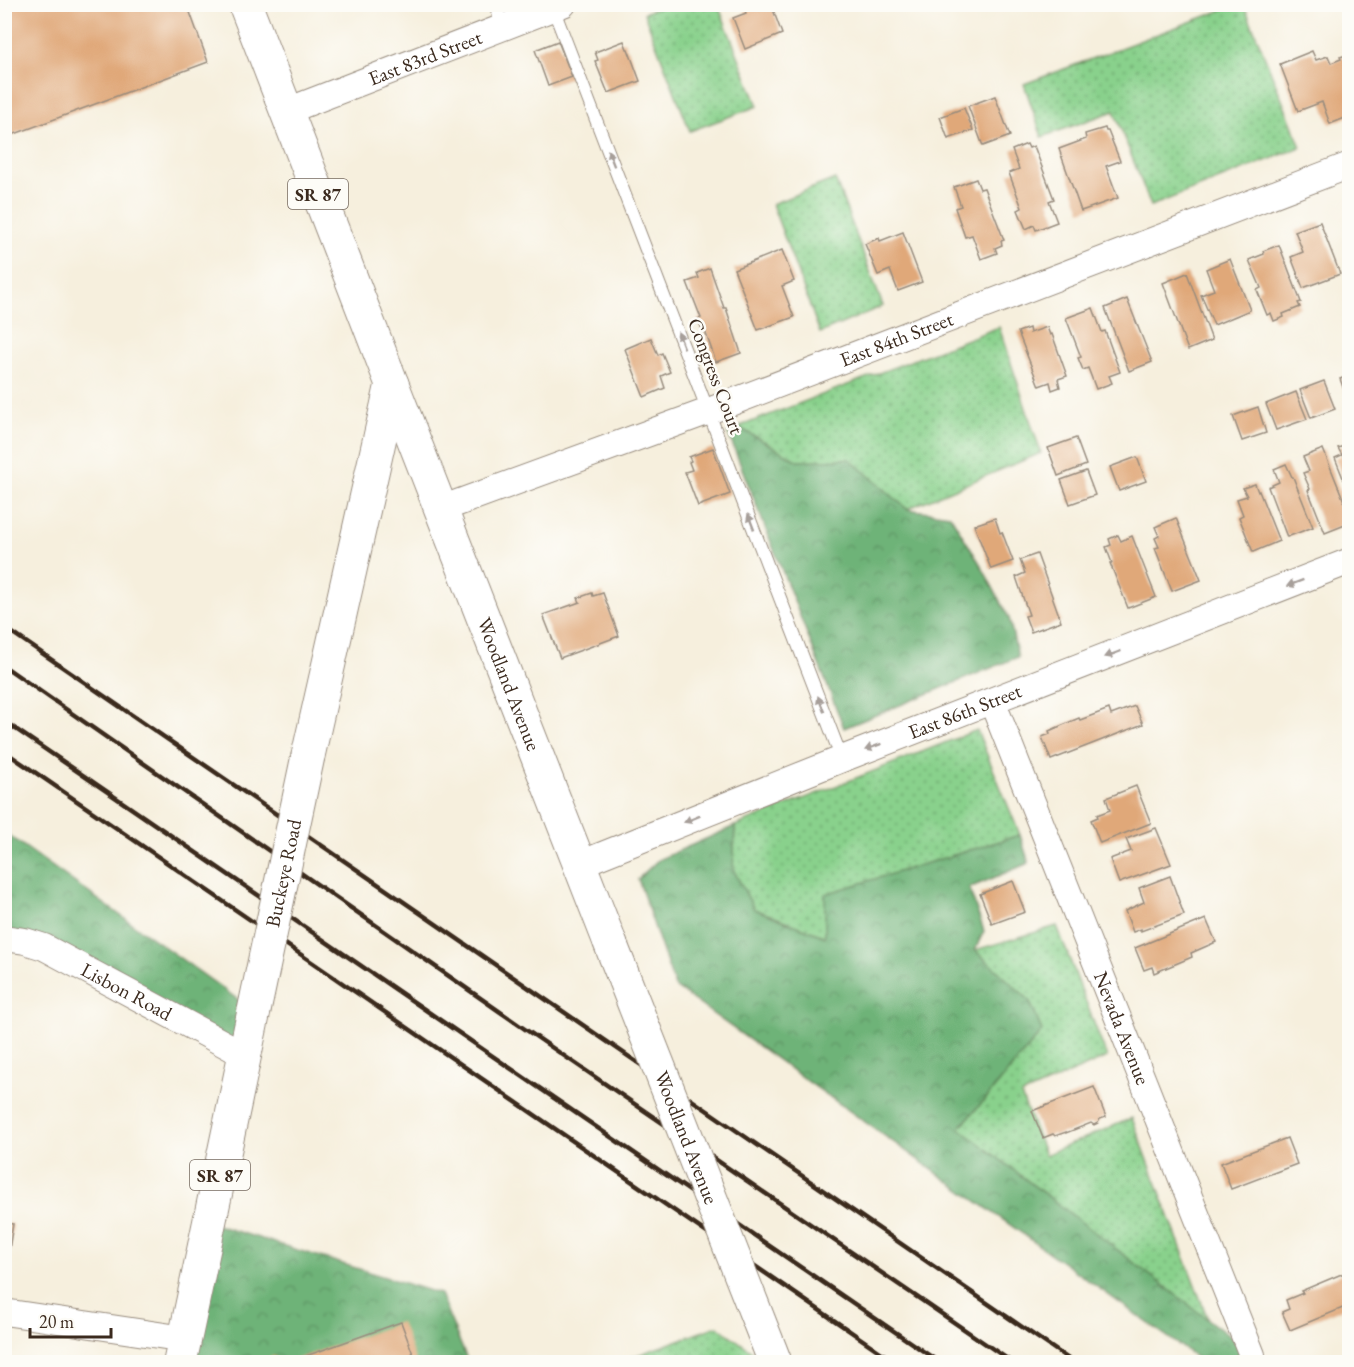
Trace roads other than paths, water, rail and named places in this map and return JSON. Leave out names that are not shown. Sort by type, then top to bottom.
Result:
[{"type":"main road","name":"Woodland Avenue","points":[[245,4],[775,1362]]},
{"type":"main road","name":"Buckeye Road","points":[[182,1351],[309,756],[392,384]]},
{"type":"street","name":"East 83rd Street","points":[[286,111],[499,16],[558,6]]},
{"type":"street","name":"East 84th Street","points":[[441,509],[709,411],[1350,165]]},
{"type":"street","name":"East 86th Street","points":[[580,864],[842,759],[1349,562]]},
{"type":"street","name":"Nevada Avenue","points":[[992,701],[1252,1355]]},
{"type":"street","name":"Lisbon Road","points":[[4,938],[44,947],[245,1054]]},
{"type":"street","points":[[4,1312],[182,1351]]},
{"type":"lane","name":"Congress Court","points":[[558,6],[842,759]]},
{"type":"railway","points":[[4,627],[1073,1362]]},
{"type":"railway","points":[[4,666],[519,1025],[1012,1362]]},
{"type":"railway","points":[[4,721],[939,1362]]},
{"type":"railway","points":[[4,751],[895,1362]]}]
